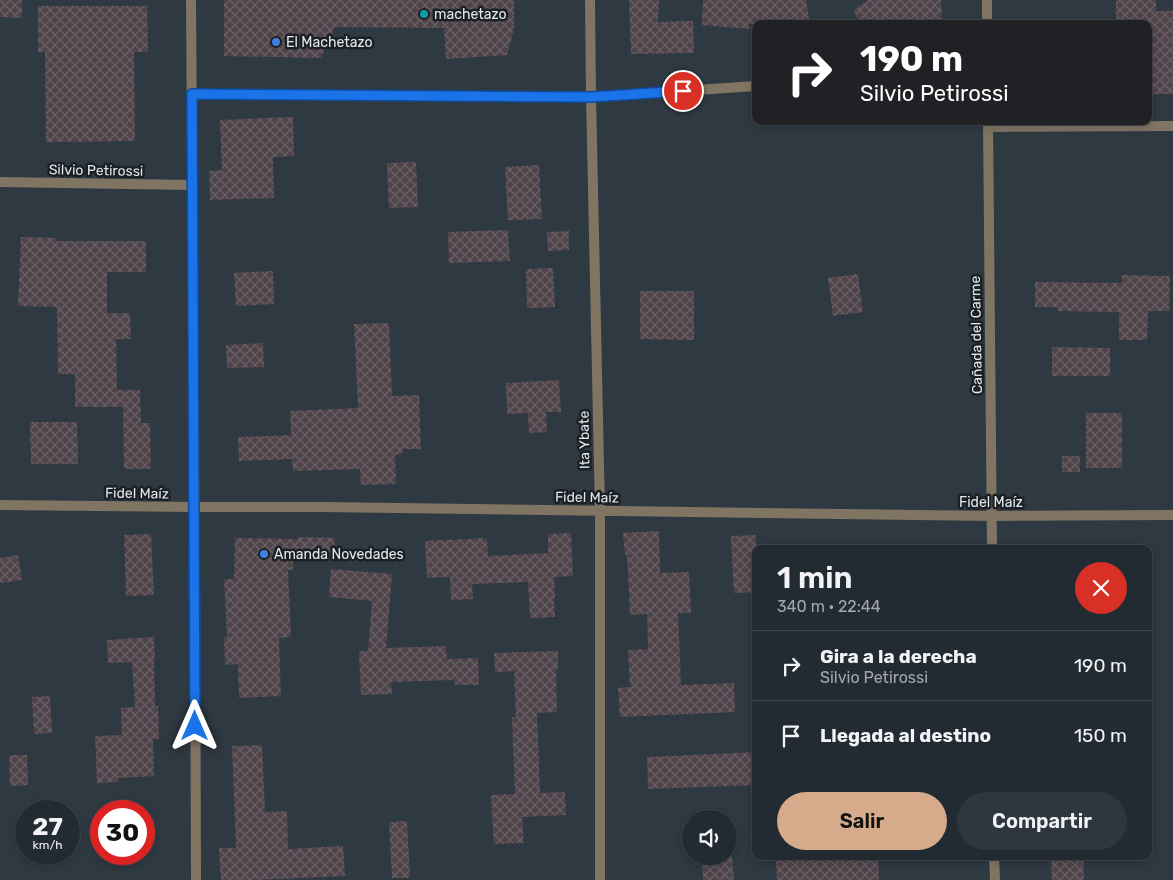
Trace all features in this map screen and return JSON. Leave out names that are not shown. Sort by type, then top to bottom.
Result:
[{"type":"street","points":[[191,0],[196,880]]},
{"type":"street","name":"Ita Ybate","points":[[590,0],[600,511],[600,880]]},
{"type":"street","points":[[987,0],[987,20]]},
{"type":"street","points":[[192,94],[591,97],[752,86]]},
{"type":"street","name":"Cañada del Carme","points":[[988,125],[992,545]]},
{"type":"street","points":[[1080,125],[1173,126]]},
{"type":"street","name":"Silvio Petirossi","points":[[0,182],[192,185]]},
{"type":"street","name":"Fidel Maíz","points":[[0,505],[322,507],[992,516],[1173,515]]},
{"type":"street","points":[[994,860],[994,880]]},
{"type":"building","points":[[0,0],[22,0],[22,18],[0,17]]},
{"type":"building","points":[[224,0],[514,0],[514,28],[507,55],[446,59],[444,28],[335,27],[321,58],[224,56]]},
{"type":"building","points":[[629,0],[659,0],[658,22],[693,21],[694,53],[631,54]]},
{"type":"building","points":[[703,0],[806,0],[809,20],[752,20],[752,24],[749,24],[749,29],[702,25]]},
{"type":"building","points":[[868,0],[941,0],[942,20],[859,20],[853,11]]},
{"type":"building","points":[[1116,0],[1156,0],[1156,11],[1173,11],[1173,94],[1152,94],[1152,20],[1116,20]]},
{"type":"building","points":[[38,6],[147,6],[148,52],[134,52],[135,141],[46,142],[45,52],[38,52]]},
{"type":"building","points":[[293,117],[294,156],[273,157],[274,198],[210,200],[209,171],[222,170],[220,120]]},
{"type":"building","points":[[416,162],[418,207],[389,208],[387,163]]},
{"type":"building","points":[[539,165],[542,219],[508,220],[505,167]]},
{"type":"building","points":[[508,230],[510,261],[449,263],[448,232]]},
{"type":"building","points":[[569,231],[569,250],[548,251],[547,232]]},
{"type":"building","points":[[21,237],[56,238],[56,241],[146,241],[146,272],[107,272],[107,313],[130,313],[131,339],[116,339],[117,390],[140,390],[141,423],[150,423],[151,469],[124,469],[123,407],[75,407],[75,374],[58,374],[57,307],[18,306]]},
{"type":"building","points":[[553,268],[555,307],[527,308],[526,269]]},
{"type":"building","points":[[273,271],[274,304],[236,306],[234,273]]},
{"type":"building","points":[[858,274],[863,312],[833,316],[828,278]]},
{"type":"building","points":[[1122,275],[1170,276],[1169,311],[1148,311],[1147,340],[1119,340],[1119,312],[1058,311],[1058,307],[1035,307],[1035,282],[1122,283]]},
{"type":"building","points":[[640,291],[694,291],[694,340],[640,339]]},
{"type":"building","points":[[389,323],[392,396],[419,395],[421,449],[403,449],[402,454],[395,455],[396,484],[361,485],[360,469],[293,471],[292,459],[239,461],[238,437],[291,435],[290,411],[358,408],[354,324]]},
{"type":"building","points":[[263,343],[264,367],[227,368],[226,345]]},
{"type":"building","points":[[1052,347],[1110,348],[1110,376],[1052,376]]},
{"type":"building","points":[[559,380],[561,412],[546,412],[547,432],[529,433],[528,413],[507,414],[506,383]]},
{"type":"building","points":[[1086,413],[1122,413],[1122,468],[1086,468]]},
{"type":"building","points":[[30,422],[77,422],[78,464],[31,464]]},
{"type":"building","points":[[1062,456],[1080,456],[1080,472],[1062,472]]},
{"type":"building","points":[[659,531],[660,573],[689,572],[691,613],[678,613],[681,685],[734,683],[735,712],[620,717],[618,688],[630,687],[628,650],[648,649],[647,614],[630,615],[627,555],[625,555],[623,533]]},
{"type":"building","points":[[571,533],[573,576],[554,577],[555,617],[530,618],[528,582],[472,584],[473,599],[451,600],[450,577],[427,578],[425,541],[487,538],[488,556],[548,553],[548,534]]},
{"type":"building","points":[[151,534],[154,595],[126,596],[124,535]]},
{"type":"building","points":[[756,535],[756,545],[752,545],[752,592],[734,593],[731,536]]},
{"type":"building","points":[[298,537],[335,538],[334,559],[293,558],[293,570],[288,570],[291,637],[279,638],[281,696],[239,698],[238,664],[225,665],[224,637],[227,637],[224,579],[234,579],[235,538],[298,539]]},
{"type":"building","points":[[18,555],[22,580],[0,583],[0,558]]},
{"type":"building","points":[[331,569],[392,574],[386,648],[446,646],[447,659],[478,658],[479,685],[455,685],[454,680],[391,682],[392,694],[361,695],[359,651],[368,651],[372,601],[329,597]]},
{"type":"building","points":[[154,637],[155,706],[158,706],[159,739],[153,739],[154,776],[118,778],[118,782],[97,783],[95,736],[122,735],[121,708],[135,707],[132,662],[108,663],[107,640]]},
{"type":"building","points":[[558,651],[558,669],[556,670],[557,712],[537,713],[540,793],[565,792],[566,815],[522,817],[524,843],[494,844],[491,795],[515,794],[512,717],[516,717],[514,671],[495,672],[494,653]]},
{"type":"building","points":[[50,696],[52,733],[34,734],[32,697]]},
{"type":"building","points":[[262,745],[265,812],[287,811],[288,849],[343,846],[345,876],[221,880],[219,848],[236,848],[232,746]]},
{"type":"building","points":[[752,752],[752,785],[648,789],[647,757]]},
{"type":"building","points":[[9,755],[27,755],[28,785],[10,786]]},
{"type":"building","points":[[407,821],[410,878],[392,878],[389,822]]},
{"type":"building","points":[[776,860],[878,860],[879,880],[777,880]]},
{"type":"building","points":[[1051,860],[1083,860],[1084,880],[1052,880]]},
{"type":"building","points":[[702,865],[733,865],[734,880],[703,880]]},
{"type":"place","name":"machetazo","points":[[424,14]]},
{"type":"place","name":"El Machetazo","points":[[276,42]]},
{"type":"place","name":"Amanda Novedades","points":[[264,554]]},
{"type":"route","points":[[195,726],[192,94],[591,97],[683,91]]}]
